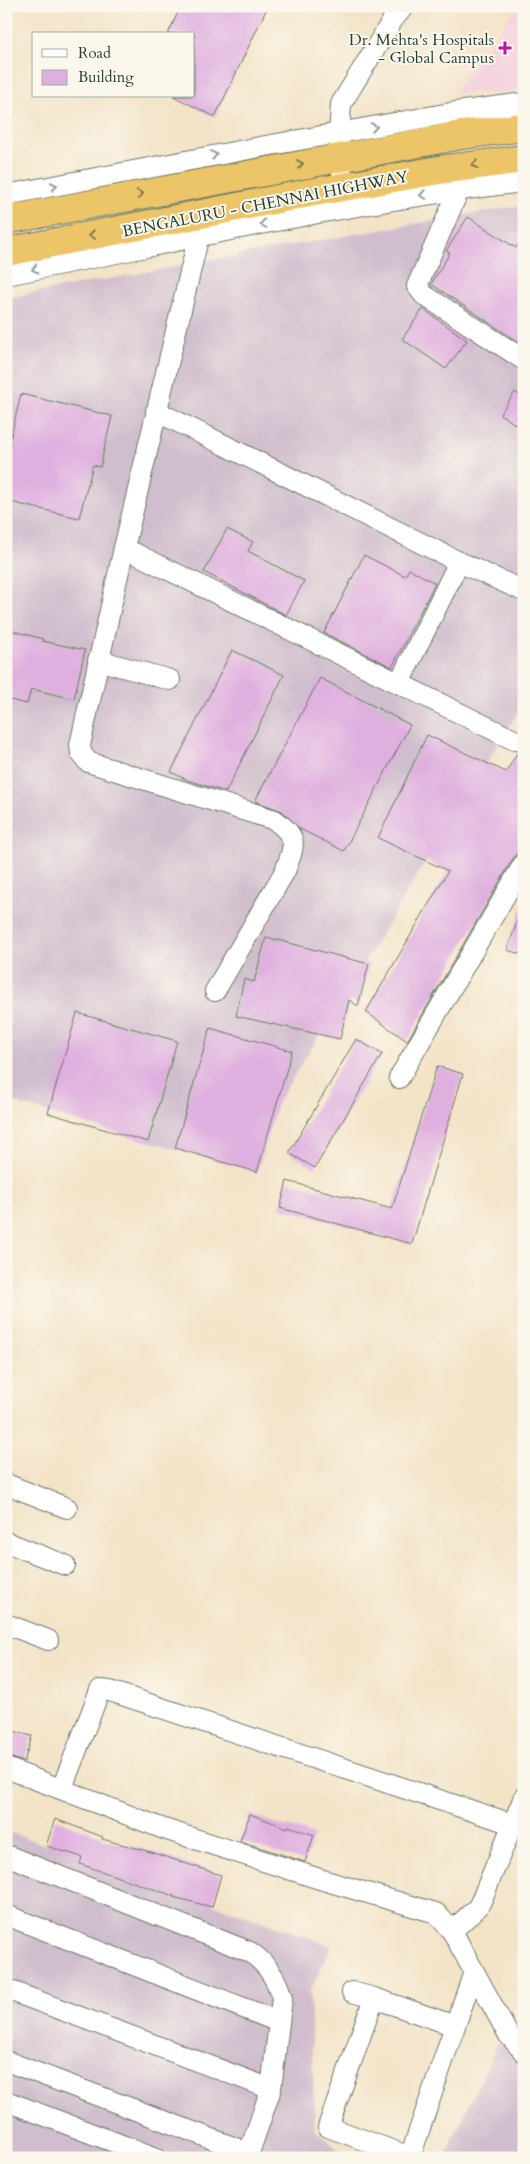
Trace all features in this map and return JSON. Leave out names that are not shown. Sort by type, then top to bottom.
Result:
[{"type":"highway","name":"BENGALURU - CHENNAI HIGHWAY","points":[[6,220],[340,145],[524,127]]},
{"type":"highway","name":"BENGALURU - CHENNAI HIGHWAY","points":[[6,252],[202,225],[343,198],[466,166],[524,159]]},
{"type":"street","points":[[404,6],[392,21],[345,95],[339,114],[343,198],[459,190],[524,182]]},
{"type":"street","points":[[6,195],[340,145],[456,112],[524,103]]},
{"type":"street","points":[[459,190],[417,286],[424,294],[524,360]]},
{"type":"street","points":[[6,275],[202,225],[156,411],[80,745],[81,753],[88,762],[275,820],[290,832],[293,838],[292,852],[285,871],[215,991]]},
{"type":"street","points":[[156,411],[459,562],[524,591]]},
{"type":"street","points":[[124,548],[514,740]]},
{"type":"street","points":[[398,683],[459,562]]},
{"type":"street","points":[[98,660],[170,680]]},
{"type":"street","points":[[400,1078],[518,883],[524,863]]},
{"type":"street","points":[[6,1484],[67,1508]]},
{"type":"street","points":[[6,1542],[65,1565]]},
{"type":"street","points":[[6,1624],[48,1640]]},
{"type":"street","points":[[62,1788],[100,1690],[110,1691],[512,1824]]},
{"type":"street","points":[[6,1768],[62,1788],[164,1829],[326,1881],[436,1913],[452,1931],[508,2034],[524,2052]]},
{"type":"street","points":[[452,1931],[478,1907],[524,1797]]},
{"type":"street","points":[[6,1855],[250,1952],[262,1960],[279,1987],[282,1998],[271,2089],[248,2156],[6,2061]]},
{"type":"street","points":[[6,1915],[279,2022]]},
{"type":"street","points":[[374,1998],[328,2127],[410,2157],[474,1972]]},
{"type":"street","points":[[6,1989],[271,2089]]},
{"type":"street","points":[[352,1992],[455,2026]]},
{"type":"street","points":[[6,2100],[156,2158]]},
{"type":"shaded area","name":"Dr. Mehta's Hospitals - Global Campus","points":[[518,6],[524,6],[524,91],[453,93]]},
{"type":"shaded area","points":[[524,205],[524,702],[238,1167],[6,1100],[6,298]]},
{"type":"shaded area","points":[[6,1831],[332,1946],[310,1991],[315,2130],[347,2158],[34,2158],[6,2148]]},
{"type":"shaded area","points":[[498,2043],[524,2047],[524,2158],[443,2158],[445,2156]]},
{"type":"building","points":[[181,6],[268,6],[215,117],[177,98],[195,98],[195,32],[169,32]]},
{"type":"building","points":[[468,217],[516,248],[524,236],[524,339],[521,344],[431,284],[450,253],[446,251]]},
{"type":"building","points":[[423,309],[467,340],[446,369],[402,339]]},
{"type":"building","points":[[515,392],[524,398],[524,430],[500,414]]},
{"type":"building","points":[[21,394],[112,416],[100,467],[93,465],[79,518],[6,501],[6,465]]},
{"type":"building","points":[[227,529],[253,542],[248,551],[304,581],[286,615],[204,572]]},
{"type":"building","points":[[364,555],[405,576],[409,569],[435,583],[392,667],[324,633]]},
{"type":"building","points":[[6,629],[43,639],[42,641],[85,650],[74,699],[31,689],[27,704],[6,699]]},
{"type":"building","points":[[232,650],[284,675],[226,792],[187,780],[171,772]]},
{"type":"building","points":[[320,678],[410,725],[344,851],[300,829],[282,811],[255,801]]},
{"type":"building","points":[[427,735],[506,772],[519,750],[524,746],[524,845],[514,857],[407,1041],[366,1012],[448,871],[378,838]]},
{"type":"building","points":[[522,908],[524,908],[524,955],[507,950]]},
{"type":"building","points":[[266,937],[369,964],[358,1006],[349,1000],[340,1039],[236,1016],[244,979],[254,982]]},
{"type":"building","points":[[77,1013],[177,1041],[148,1142],[48,1113]]},
{"type":"building","points":[[210,1028],[292,1051],[257,1172],[175,1148]]},
{"type":"building","points":[[356,1039],[382,1054],[315,1168],[289,1153]]},
{"type":"building","points":[[437,1066],[463,1074],[412,1244],[280,1208],[287,1181],[392,1209]]},
{"type":"building","points":[[6,1729],[32,1736],[24,1762],[6,1756]]},
{"type":"building","points":[[250,1814],[287,1828],[288,1826],[314,1835],[305,1862],[240,1841]]},
{"type":"building","points":[[55,1819],[103,1837],[102,1839],[151,1852],[221,1875],[212,1907],[173,1897],[80,1864],[82,1857],[46,1846]]},
{"type":"place","name":"Dr. Mehta's Hospitals - Global Campus","points":[[505,48]]}]
